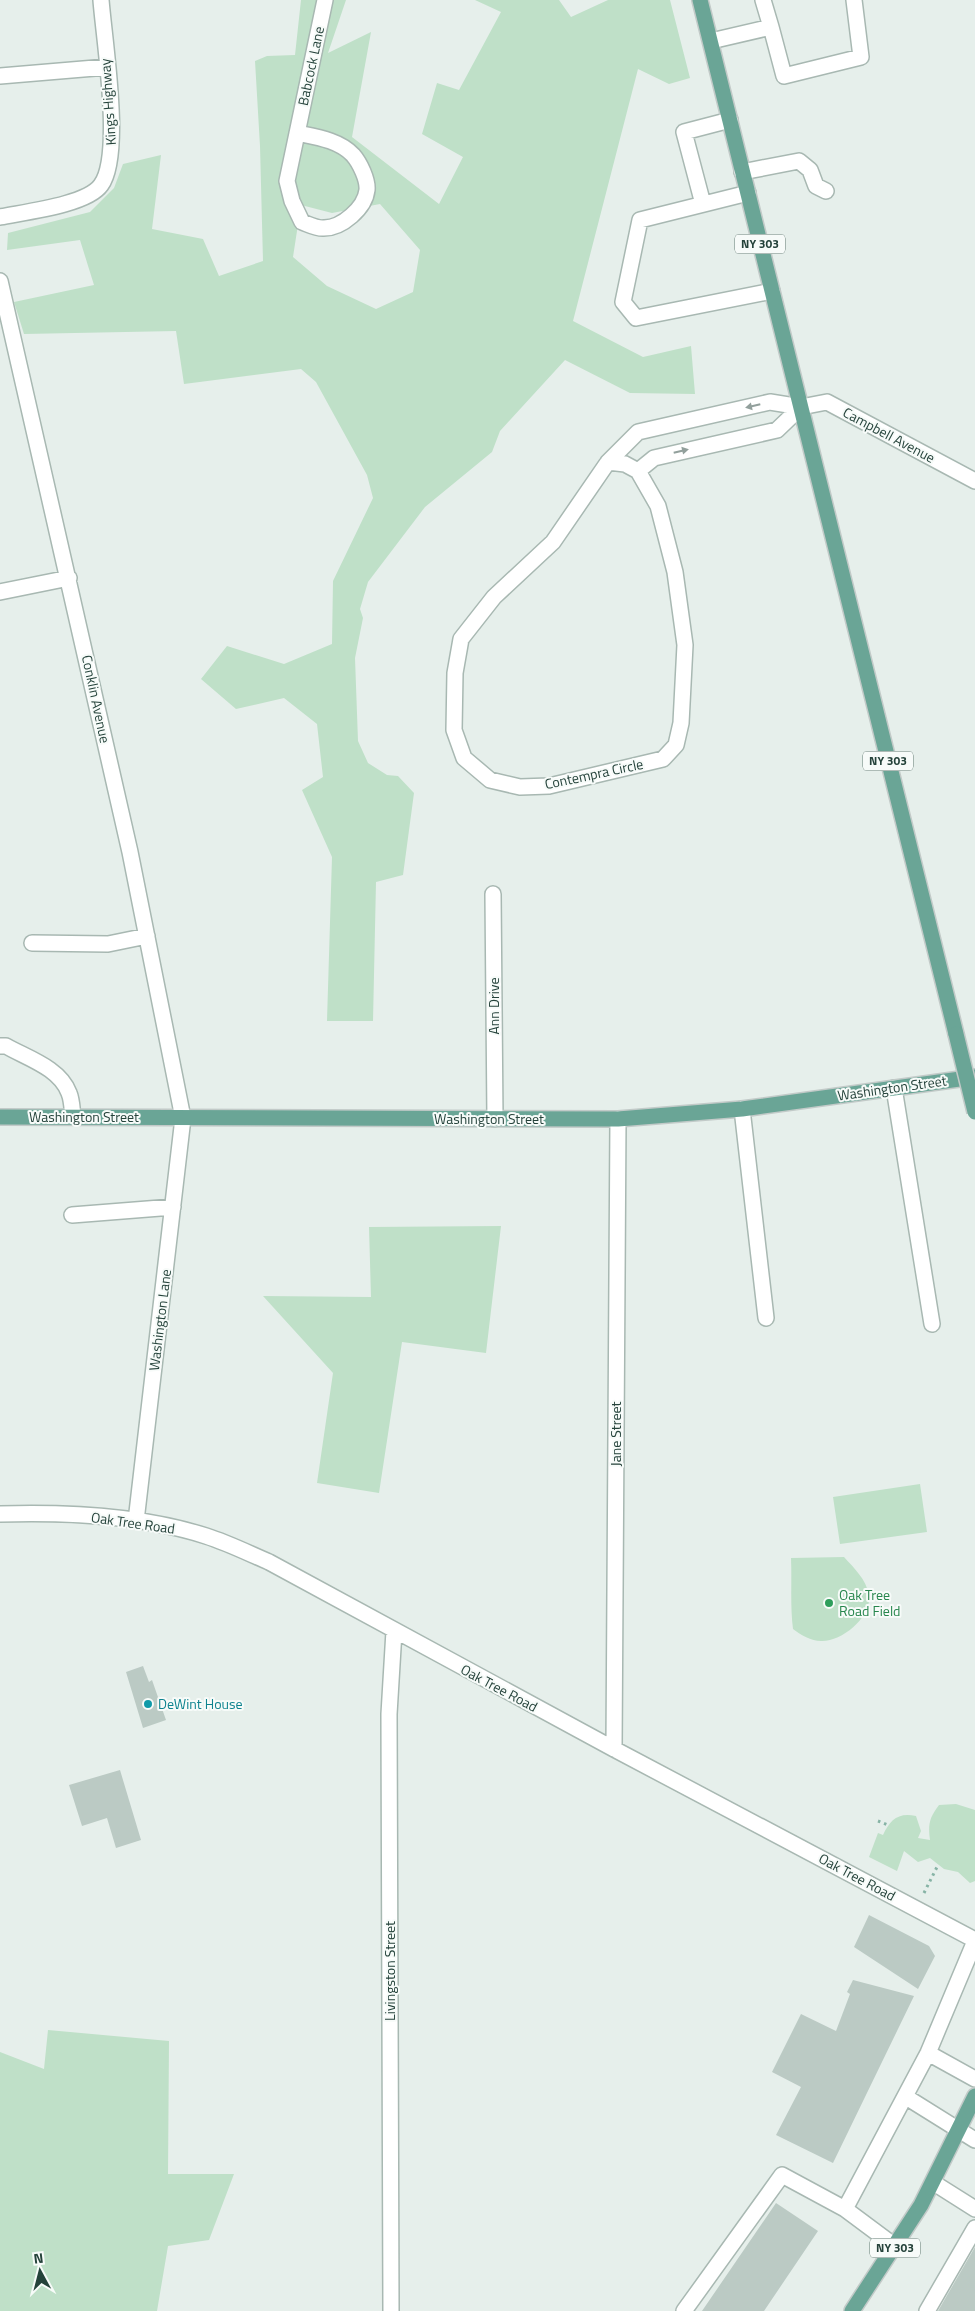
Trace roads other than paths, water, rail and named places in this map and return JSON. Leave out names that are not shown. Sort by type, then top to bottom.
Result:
[{"type":"main road","name":"NY 303","points":[[700,0],[975,1112]]},
{"type":"main road","name":"Washington Street","points":[[0,1117],[618,1119],[742,1109],[975,1077]]},
{"type":"main road","name":"NY 303","points":[[852,2311],[896,2247],[934,2183],[975,2096]]},
{"type":"street","name":"Kings Highway","points":[[0,217],[75,202],[101,186],[112,155],[111,118],[101,0]]},
{"type":"street","name":"Babcock Lane","points":[[297,133],[330,140],[353,155],[364,174],[367,189],[364,201],[346,221],[324,228],[302,222],[292,201],[286,181],[324,0]]},
{"type":"street","points":[[762,0],[784,76],[861,57],[854,0]]},
{"type":"street","points":[[711,41],[771,28]]},
{"type":"street","points":[[0,76],[107,67]]},
{"type":"street","points":[[703,204],[684,132],[730,120]]},
{"type":"street","points":[[742,172],[799,161],[810,170],[816,186],[826,191]]},
{"type":"street","points":[[748,193],[640,220],[623,302],[636,318],[772,291]]},
{"type":"street","name":"Conklin Avenue","points":[[0,281],[69,578],[147,936],[183,1118]]},
{"type":"street","name":"Contempra Circle","points":[[638,471],[658,506],[675,572],[685,645],[681,723],[676,745],[663,759],[549,786],[520,787],[490,780],[464,758],[454,730],[455,673],[461,639],[494,597],[553,542],[608,462],[638,432],[770,402],[801,407]]},
{"type":"street","name":"Campbell Avenue","points":[[801,407],[827,402],[975,481]]},
{"type":"street","points":[[608,462],[624,464],[638,471],[654,458],[777,430],[801,407]]},
{"type":"street","points":[[0,592],[69,578]]},
{"type":"street","name":"Ann Drive","points":[[493,894],[495,1119]]},
{"type":"street","points":[[32,943],[108,944],[147,936]]},
{"type":"street","points":[[0,1046],[6,1046],[59,1078],[70,1094],[73,1117]]},
{"type":"street","points":[[894,1088],[932,1324]]},
{"type":"street","points":[[742,1109],[766,1318]]},
{"type":"street","name":"Washington Lane","points":[[136,1521],[183,1118]]},
{"type":"street","name":"Jane Street","points":[[614,1749],[618,1119]]},
{"type":"street","points":[[72,1215],[173,1207]]},
{"type":"street","name":"Oak Tree Road","points":[[0,1514],[63,1515],[136,1521],[204,1535],[235,1546],[269,1562],[614,1749],[975,1940]]},
{"type":"street","name":"Livingston Street","points":[[391,2311],[389,1714],[394,1631]]},
{"type":"street","points":[[845,2209],[928,2053],[975,1940]]},
{"type":"street","points":[[928,2053],[975,2079]]},
{"type":"street","points":[[906,2097],[975,2140]]},
{"type":"street","points":[[684,2311],[782,2175],[845,2209],[896,2247]]},
{"type":"street","points":[[934,2183],[975,2209]]},
{"type":"street","points":[[927,2311],[975,2228]]},
{"type":"place","name":"Oak Tree Road Field","points":[[829,1603]]},
{"type":"place","name":"DeWint House","points":[[148,1704]]}]
